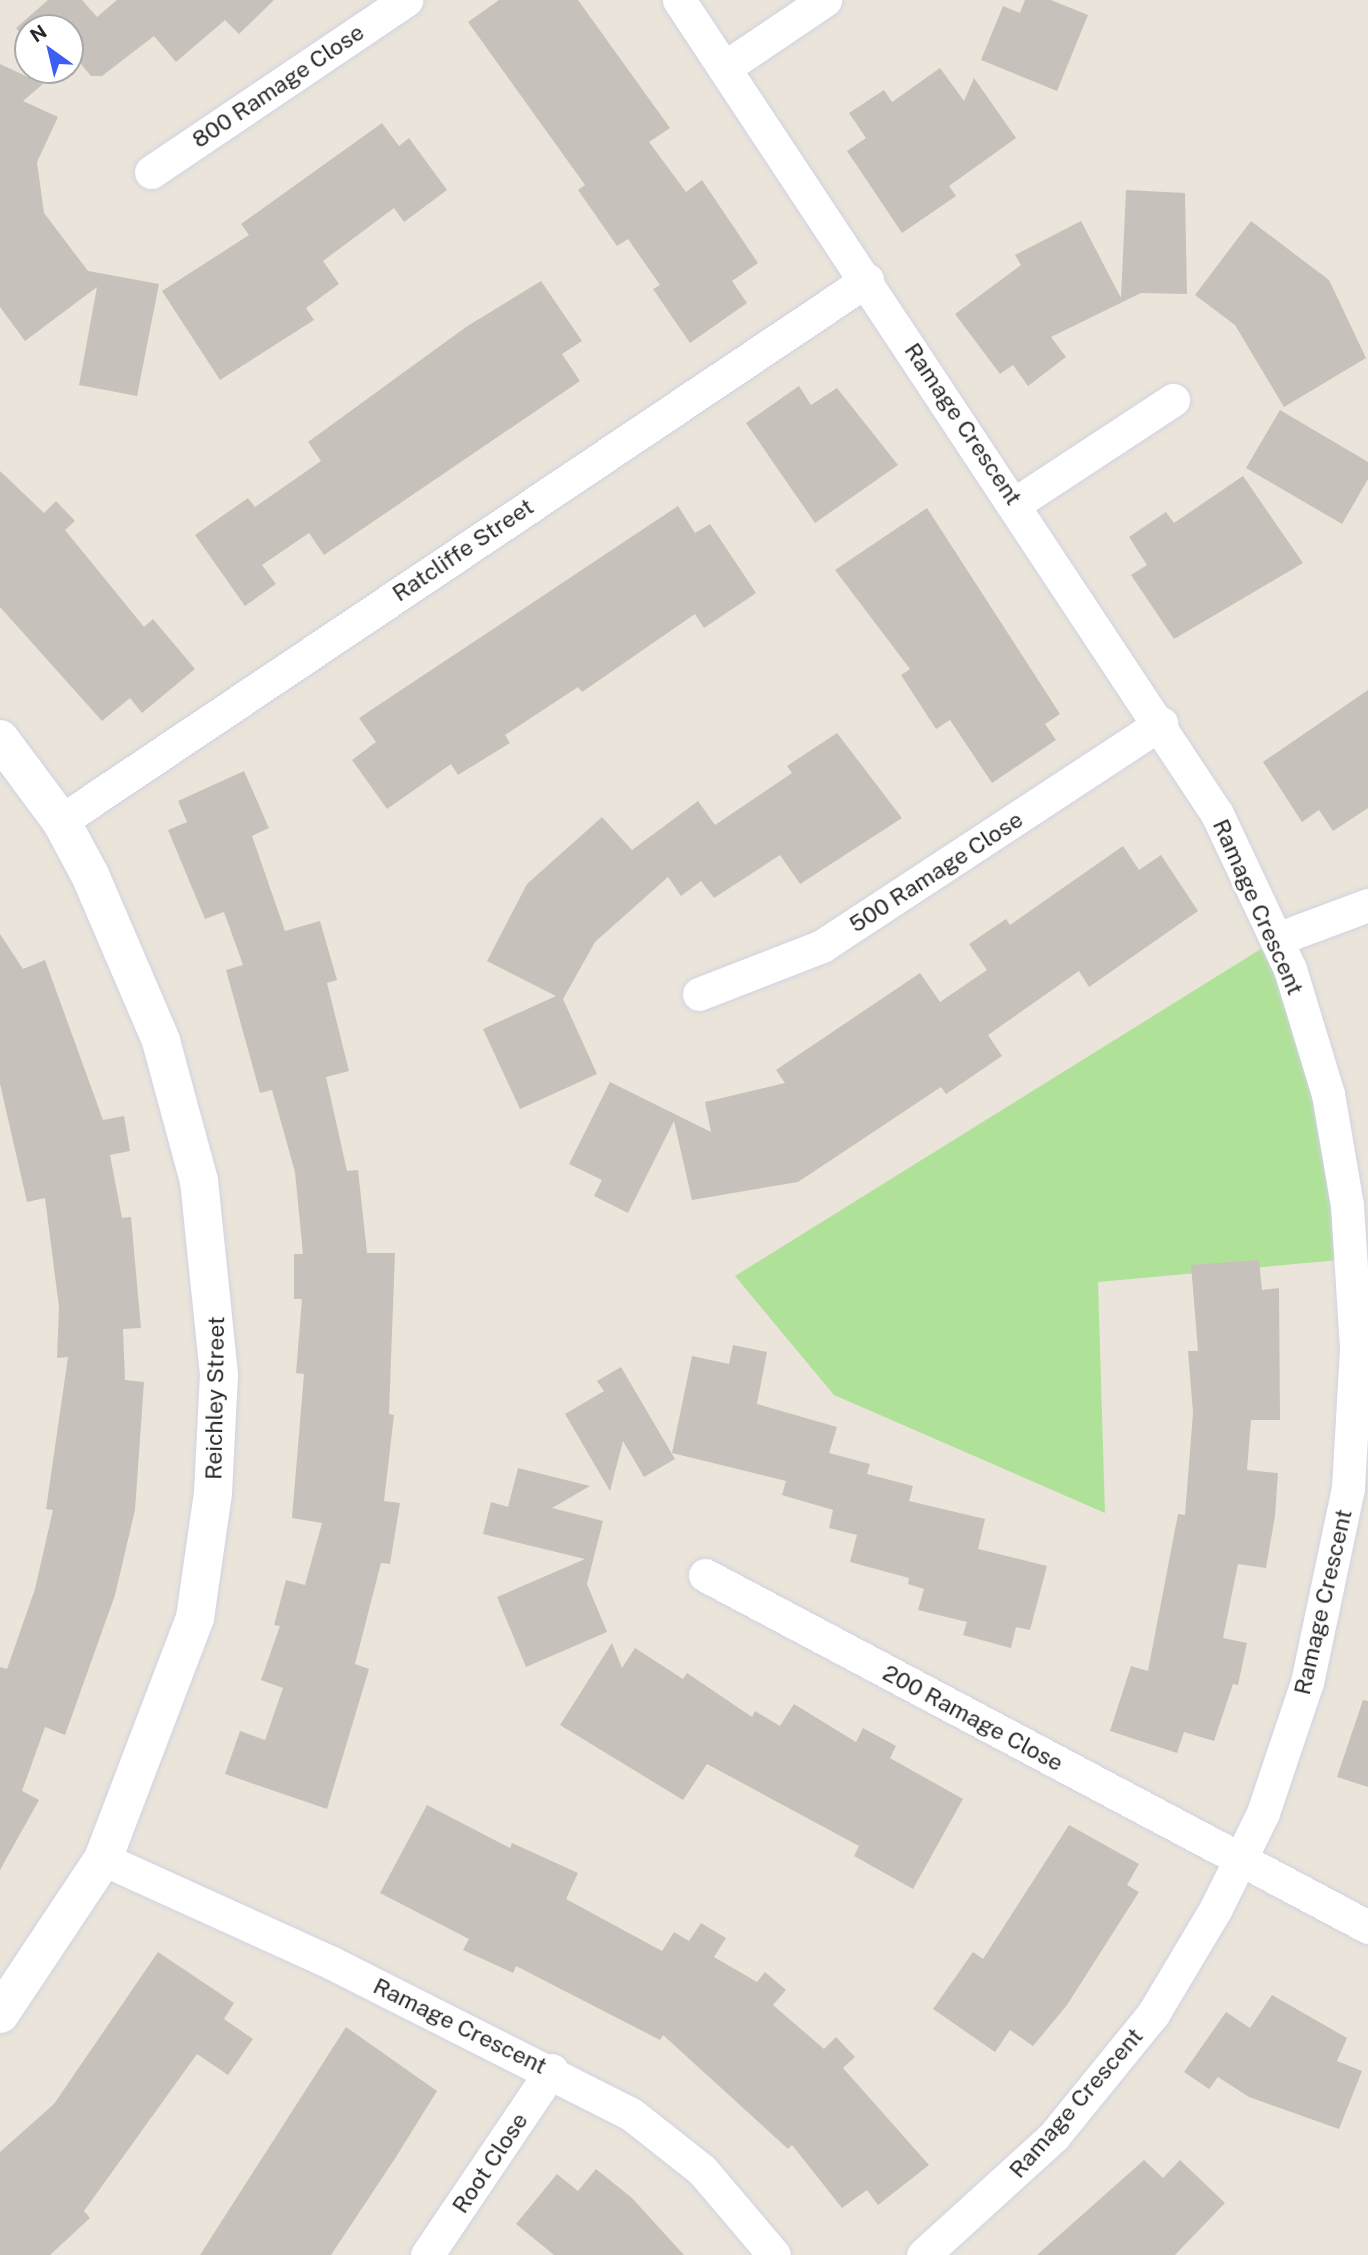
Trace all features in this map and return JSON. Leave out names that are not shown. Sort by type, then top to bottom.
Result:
[{"type":"street","name":"800 Ramage Close","points":[[150,172],[406,0]]},
{"type":"street","name":"Ramage Crescent","points":[[679,0],[1016,503],[1161,723],[1217,814],[1278,939],[1328,1094],[1343,1177],[1361,1419],[1316,1647],[1280,1767],[1242,1858],[1153,2014],[1104,2078],[1014,2176],[923,2255]]},
{"type":"street","points":[[724,68],[825,0]]},
{"type":"street","name":"Ratcliffe Street","points":[[61,821],[867,280]]},
{"type":"street","points":[[1016,503],[1173,400]]},
{"type":"street","name":"500 Ramage Close","points":[[699,994],[822,946],[1161,723]]},
{"type":"street","name":"Reichley Street","points":[[0,739],[61,821],[124,944],[161,1041],[199,1181],[218,1323],[213,1493],[195,1618],[103,1859],[0,2014]]},
{"type":"street","points":[[1278,939],[1368,905]]},
{"type":"street","name":"200 Ramage Close","points":[[705,1575],[1368,1927]]},
{"type":"street","name":"Ramage Crescent","points":[[103,1859],[552,2070],[667,2140],[722,2191],[774,2255]]},
{"type":"street","name":"Root Close","points":[[427,2255],[552,2070]]},
{"type":"green space","points":[[1277,939],[1351,1259],[1098,1282],[1105,1513],[834,1395],[735,1276]]},
{"type":"building","points":[[48,0],[82,0],[97,17],[117,0],[274,0],[239,34],[225,20],[176,62],[154,36],[102,76],[91,76],[84,68],[84,14],[32,14]]},
{"type":"building","points":[[499,0],[578,0],[670,128],[649,142],[686,192],[702,180],[758,263],[732,281],[747,303],[690,343],[653,289],[660,285],[628,239],[617,246],[578,190],[585,185],[468,22]]},
{"type":"building","points":[[1025,0],[1051,0],[1088,15],[1057,91],[981,60],[1003,6],[1020,13]]},
{"type":"building","points":[[0,64],[14,71],[14,84],[43,84],[23,101],[58,117],[37,162],[44,213],[88,271],[159,284],[137,396],[79,385],[97,287],[25,341],[0,307]]},
{"type":"building","points":[[940,68],[964,101],[974,78],[1016,138],[949,186],[956,196],[902,233],[847,151],[866,138],[849,113],[884,90],[892,102]]},
{"type":"building","points":[[382,123],[399,146],[409,138],[447,190],[404,222],[394,208],[323,261],[339,284],[306,308],[314,320],[220,380],[162,291],[249,235],[241,224]]},
{"type":"building","points":[[1126,190],[1185,193],[1187,294],[1141,293],[1051,337],[1066,357],[1028,386],[1013,365],[1000,374],[955,314],[1021,265],[1015,255],[1081,221],[1121,298]]},
{"type":"building","points":[[1251,221],[1329,280],[1366,358],[1284,407],[1235,325],[1195,295]]},
{"type":"building","points":[[541,281],[582,341],[562,354],[580,381],[324,555],[309,533],[262,565],[276,584],[245,606],[195,535],[248,498],[255,507],[321,461],[308,442],[466,327]]},
{"type":"building","points":[[799,386],[811,405],[837,388],[898,465],[815,523],[746,423]]},
{"type":"building","points":[[1280,410],[1368,462],[1368,479],[1342,524],[1246,468]]},
{"type":"building","points":[[0,471],[44,513],[56,501],[75,521],[65,530],[144,627],[153,619],[195,669],[142,713],[130,698],[102,721],[0,607]]},
{"type":"building","points":[[1243,476],[1303,563],[1174,639],[1131,575],[1147,565],[1129,537],[1166,512],[1174,523]]},
{"type":"building","points":[[678,506],[695,533],[710,524],[756,593],[704,628],[695,614],[582,692],[578,687],[505,735],[510,743],[458,775],[451,764],[387,809],[352,760],[376,742],[359,718]]},
{"type":"building","points":[[927,508],[1060,714],[1045,724],[1056,740],[992,783],[950,720],[936,729],[901,675],[910,669],[835,570]]},
{"type":"building","points":[[1368,690],[1368,808],[1333,831],[1319,810],[1302,822],[1263,762]]},
{"type":"building","points":[[837,733],[902,818],[800,884],[780,855],[714,898],[701,881],[681,896],[668,877],[595,942],[563,999],[597,1074],[520,1109],[483,1029],[556,996],[487,961],[527,884],[602,817],[632,850],[698,801],[715,825],[792,773],[787,766]]},
{"type":"building","points":[[244,771],[269,828],[252,836],[285,931],[320,921],[337,980],[327,983],[349,1071],[326,1077],[347,1171],[358,1170],[367,1253],[395,1253],[389,1414],[394,1415],[384,1501],[400,1503],[390,1564],[381,1563],[355,1664],[369,1669],[327,1809],[225,1774],[240,1731],[265,1740],[283,1688],[261,1680],[280,1626],[274,1625],[286,1580],[305,1585],[322,1523],[292,1518],[304,1374],[296,1373],[302,1299],[294,1299],[294,1254],[303,1254],[295,1172],[272,1090],[260,1093],[226,970],[243,965],[224,912],[205,919],[168,830],[187,822],[178,801]]},
{"type":"building","points":[[1123,846],[1139,870],[1161,855],[1198,911],[1089,987],[1079,971],[988,1035],[1002,1056],[946,1094],[941,1087],[798,1182],[692,1200],[674,1121],[628,1213],[594,1196],[602,1180],[569,1164],[610,1082],[711,1132],[705,1102],[785,1083],[776,1070],[920,973],[940,1002],[987,970],[969,944],[1006,919],[1010,925]]},
{"type":"building","points":[[0,934],[23,969],[45,960],[103,1120],[124,1116],[130,1151],[110,1155],[122,1218],[131,1217],[141,1328],[123,1329],[125,1380],[144,1382],[135,1510],[115,1595],[65,1735],[45,1727],[22,1791],[39,1800],[0,1870],[0,1667],[7,1669],[35,1589],[53,1510],[46,1509],[68,1357],[57,1358],[59,1307],[45,1198],[27,1202],[0,1084]]},
{"type":"building","points":[[1259,1260],[1262,1290],[1279,1288],[1280,1420],[1251,1420],[1247,1470],[1278,1473],[1275,1516],[1266,1568],[1238,1564],[1223,1638],[1247,1643],[1238,1685],[1233,1684],[1214,1741],[1184,1732],[1177,1753],[1110,1731],[1131,1666],[1148,1671],[1178,1514],[1185,1515],[1193,1413],[1188,1351],[1198,1351],[1191,1265]]},
{"type":"building","points":[[733,1345],[767,1352],[757,1404],[837,1427],[829,1453],[870,1464],[867,1474],[913,1486],[909,1501],[985,1519],[978,1549],[1047,1566],[1030,1630],[1016,1627],[1011,1648],[963,1635],[967,1622],[918,1610],[924,1589],[908,1584],[909,1578],[850,1562],[857,1535],[829,1528],[833,1510],[782,1495],[786,1481],[672,1453],[692,1356],[729,1364]]},
{"type":"building","points":[[621,1367],[675,1459],[644,1477],[623,1441],[610,1491],[565,1414],[604,1391],[597,1381]]},
{"type":"building","points":[[518,1468],[590,1486],[552,1508],[603,1521],[587,1584],[607,1632],[526,1667],[497,1597],[585,1559],[483,1534],[491,1502],[508,1507]]},
{"type":"building","points":[[612,1643],[622,1668],[635,1648],[683,1679],[687,1673],[752,1717],[755,1711],[780,1726],[794,1704],[856,1742],[863,1728],[896,1746],[890,1758],[963,1799],[913,1889],[854,1856],[859,1846],[707,1764],[683,1800],[560,1725]]},
{"type":"building","points":[[1363,1700],[1368,1701],[1368,1787],[1337,1777]]},
{"type":"building","points":[[427,1805],[510,1848],[512,1843],[578,1873],[566,1899],[662,1951],[674,1932],[689,1941],[701,1923],[726,1938],[714,1957],[757,1982],[765,1972],[786,1990],[773,2005],[824,2049],[836,2037],[855,2057],[843,2068],[929,2165],[878,2205],[867,2190],[842,2208],[792,2145],[788,2149],[663,2035],[660,2040],[516,1966],[513,1973],[463,1950],[469,1939],[380,1893]]},
{"type":"building","points":[[1069,1825],[1139,1864],[1127,1885],[1139,1892],[1067,2005],[1033,2046],[1010,2030],[995,2052],[933,2009],[973,1952],[983,1959]]},
{"type":"building","points":[[158,1952],[234,2003],[224,2019],[253,2039],[228,2075],[197,2054],[84,2211],[90,2218],[50,2255],[0,2255],[0,2152],[54,2104]]},
{"type":"building","points":[[1272,1995],[1347,2038],[1337,2061],[1362,2071],[1339,2129],[1249,2097],[1218,2077],[1209,2089],[1184,2072],[1226,2012],[1250,2028]]},
{"type":"building","points":[[346,2027],[437,2091],[396,2157],[331,2255],[200,2255]]},
{"type":"building","points":[[1144,2160],[1163,2178],[1180,2160],[1225,2203],[1175,2255],[1037,2255]]},
{"type":"building","points":[[596,2169],[632,2198],[684,2255],[554,2255],[516,2224],[557,2174],[578,2191]]}]
